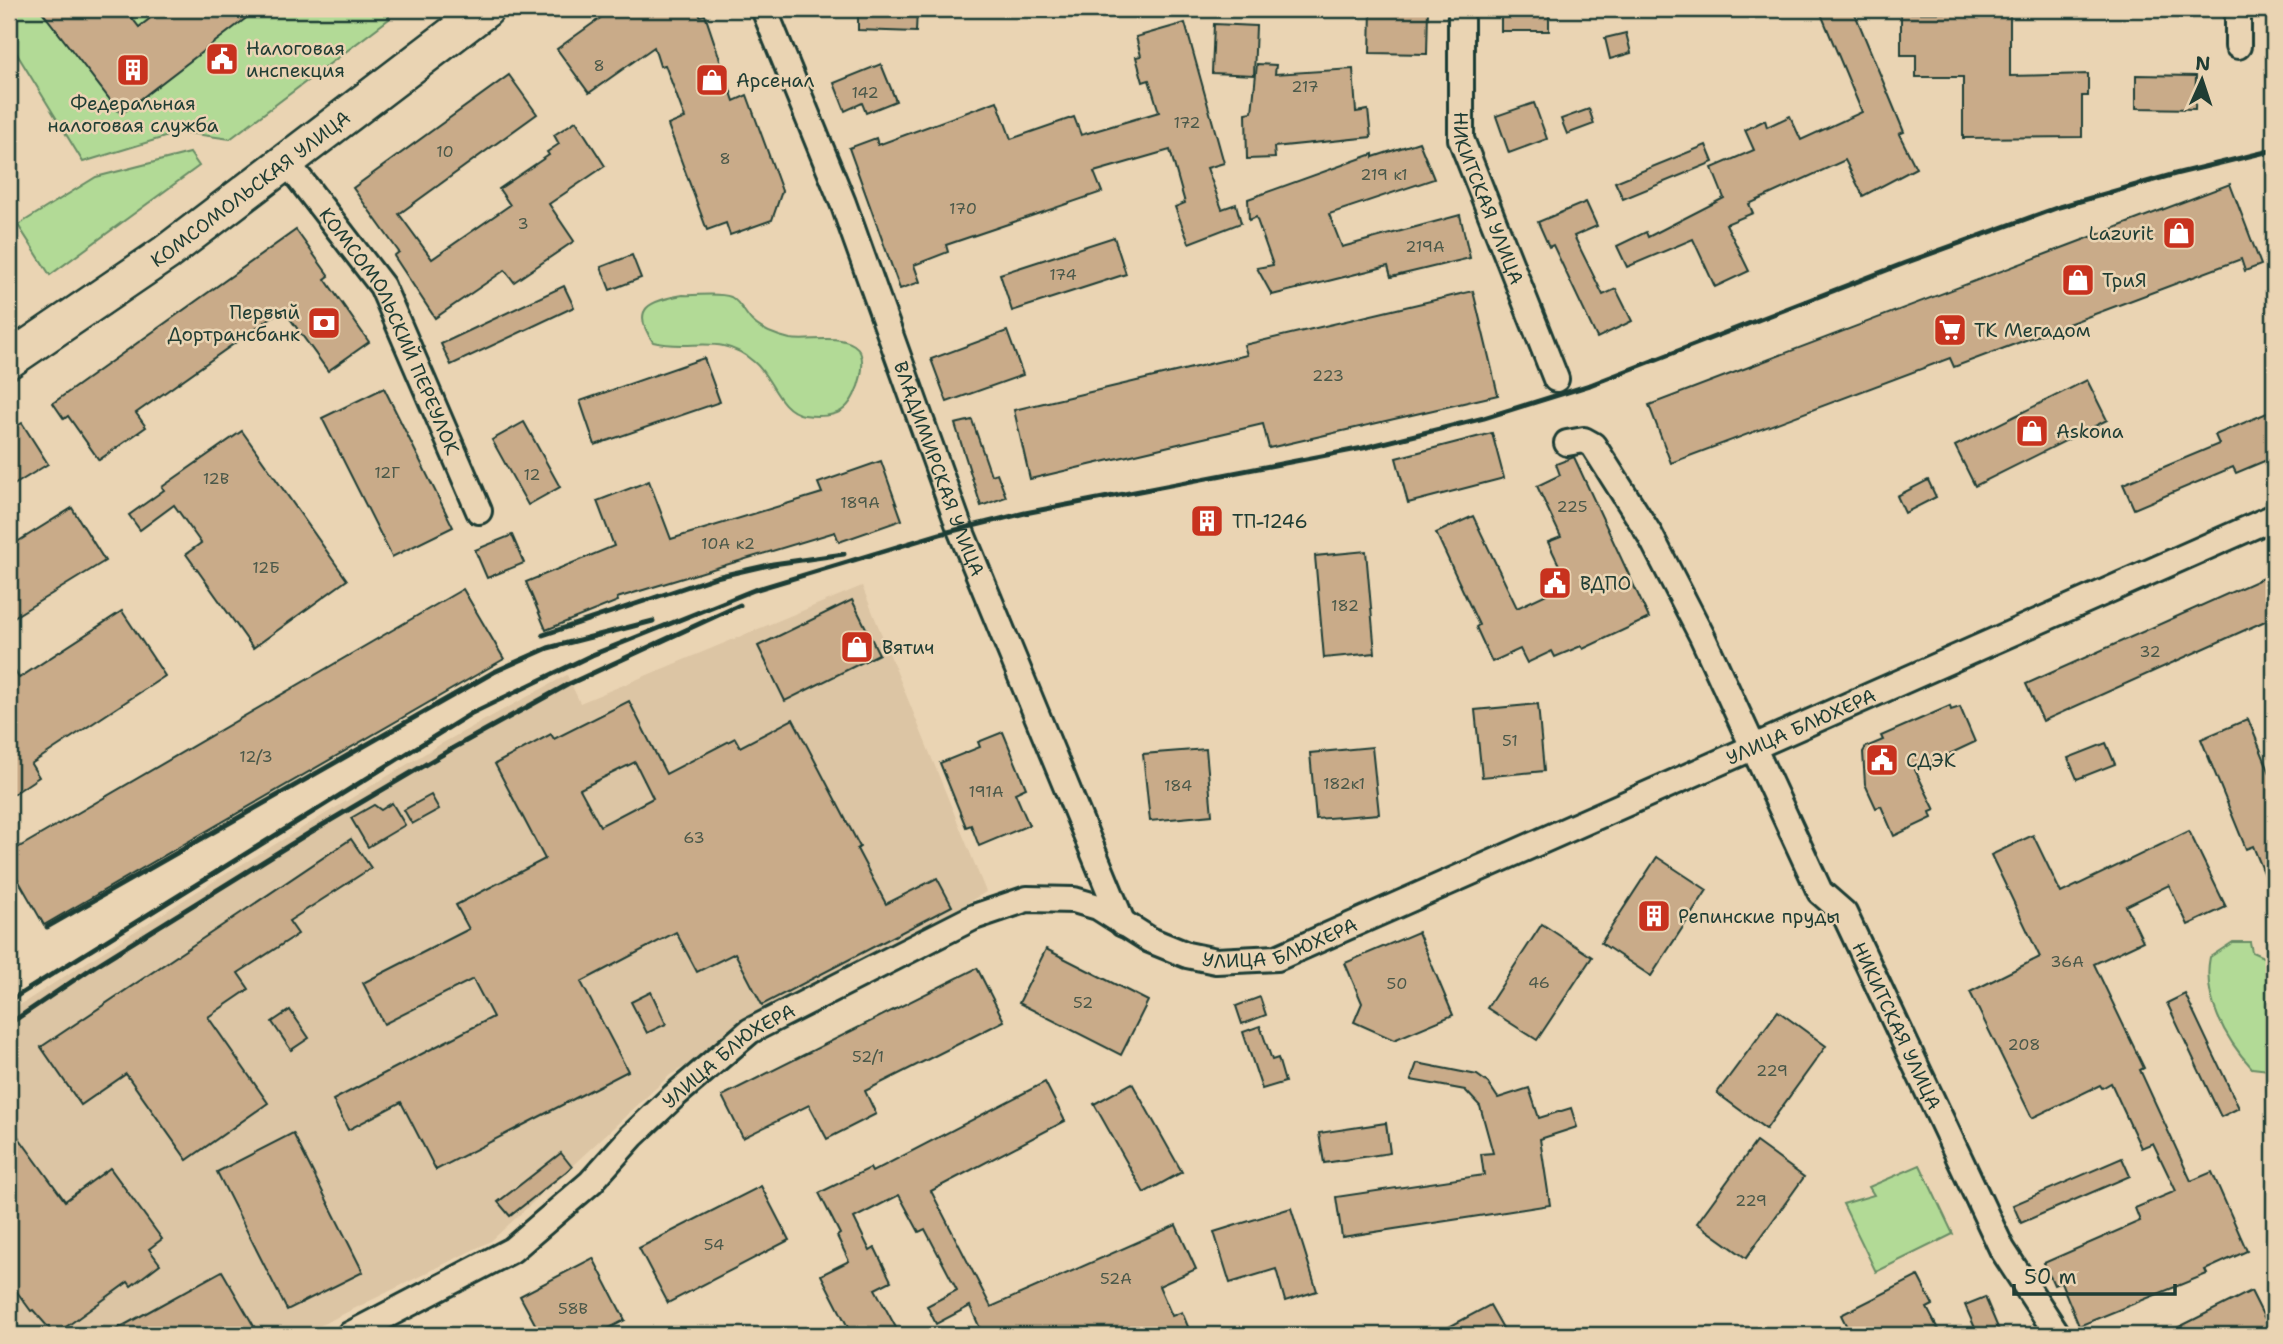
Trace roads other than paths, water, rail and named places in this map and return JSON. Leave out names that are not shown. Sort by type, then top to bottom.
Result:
[{"type":"main road","name":"КОМСОМОЛЬСКАЯ УЛИЦА","points":[[9,360],[160,257],[486,9]]},
{"type":"street","name":"ВЛАДИМИРСКАЯ УЛИЦА","points":[[764,9],[843,202],[960,529],[1123,924]]},
{"type":"street","name":"НИКИТСКАЯ УЛИЦА","points":[[1461,9],[1461,139],[1556,379]]},
{"type":"street","points":[[2238,9],[2238,46]]},
{"type":"street","name":"КОМСОМОЛЬСКИЙ ПЕРЕУЛОК","points":[[286,161],[382,286],[479,511]]},
{"type":"street","name":"НИКИТСКАЯ УЛИЦА","points":[[1567,443],[1584,440],[1593,445],[1650,535],[1702,636],[1751,748],[1820,892],[1844,913],[2002,1249],[2058,1335]]},
{"type":"street","name":"УЛИЦА БЛЮХЕРА","points":[[349,1335],[512,1250],[582,1191],[674,1096],[750,1031],[974,916],[1027,899],[1074,900],[1097,907],[1150,940],[1186,955],[1216,961],[1277,958],[2274,517]]},
{"type":"railway","points":[[9,1001],[472,713],[592,655],[754,590],[940,534],[1025,513],[1363,448],[1484,418],[1590,385],[1905,263],[2059,207],[2175,174],[2274,150]]},
{"type":"railway","points":[[543,635],[716,577],[773,564],[844,554]]},
{"type":"railway","points":[[9,1024],[95,966],[309,833],[455,747],[569,684],[740,605]]},
{"type":"railway","points":[[47,927],[494,672],[548,648],[653,621]]},
{"type":"place","name":"Налоговая инспекция","points":[[222,59]]},
{"type":"place","name":"Федеральная налоговая служба","points":[[133,70]]},
{"type":"place","name":"Арсенал","points":[[712,80]]},
{"type":"place","name":"Lazurit","points":[[2179,233]]},
{"type":"place","name":"ТриЯ","points":[[2078,280]]},
{"type":"place","name":"Первый Дортрансбанк","points":[[324,323]]},
{"type":"place","name":"ТК Мегадом","points":[[1950,330]]},
{"type":"place","name":"Askona","points":[[2032,431]]},
{"type":"place","name":"ТП-1246","points":[[1207,521]]},
{"type":"place","name":"ВДПО","points":[[1555,583]]},
{"type":"place","name":"Вятич","points":[[857,647]]},
{"type":"place","name":"СДЭК","points":[[1882,760]]},
{"type":"place","name":"Репинские пруды","points":[[1654,916]]}]
